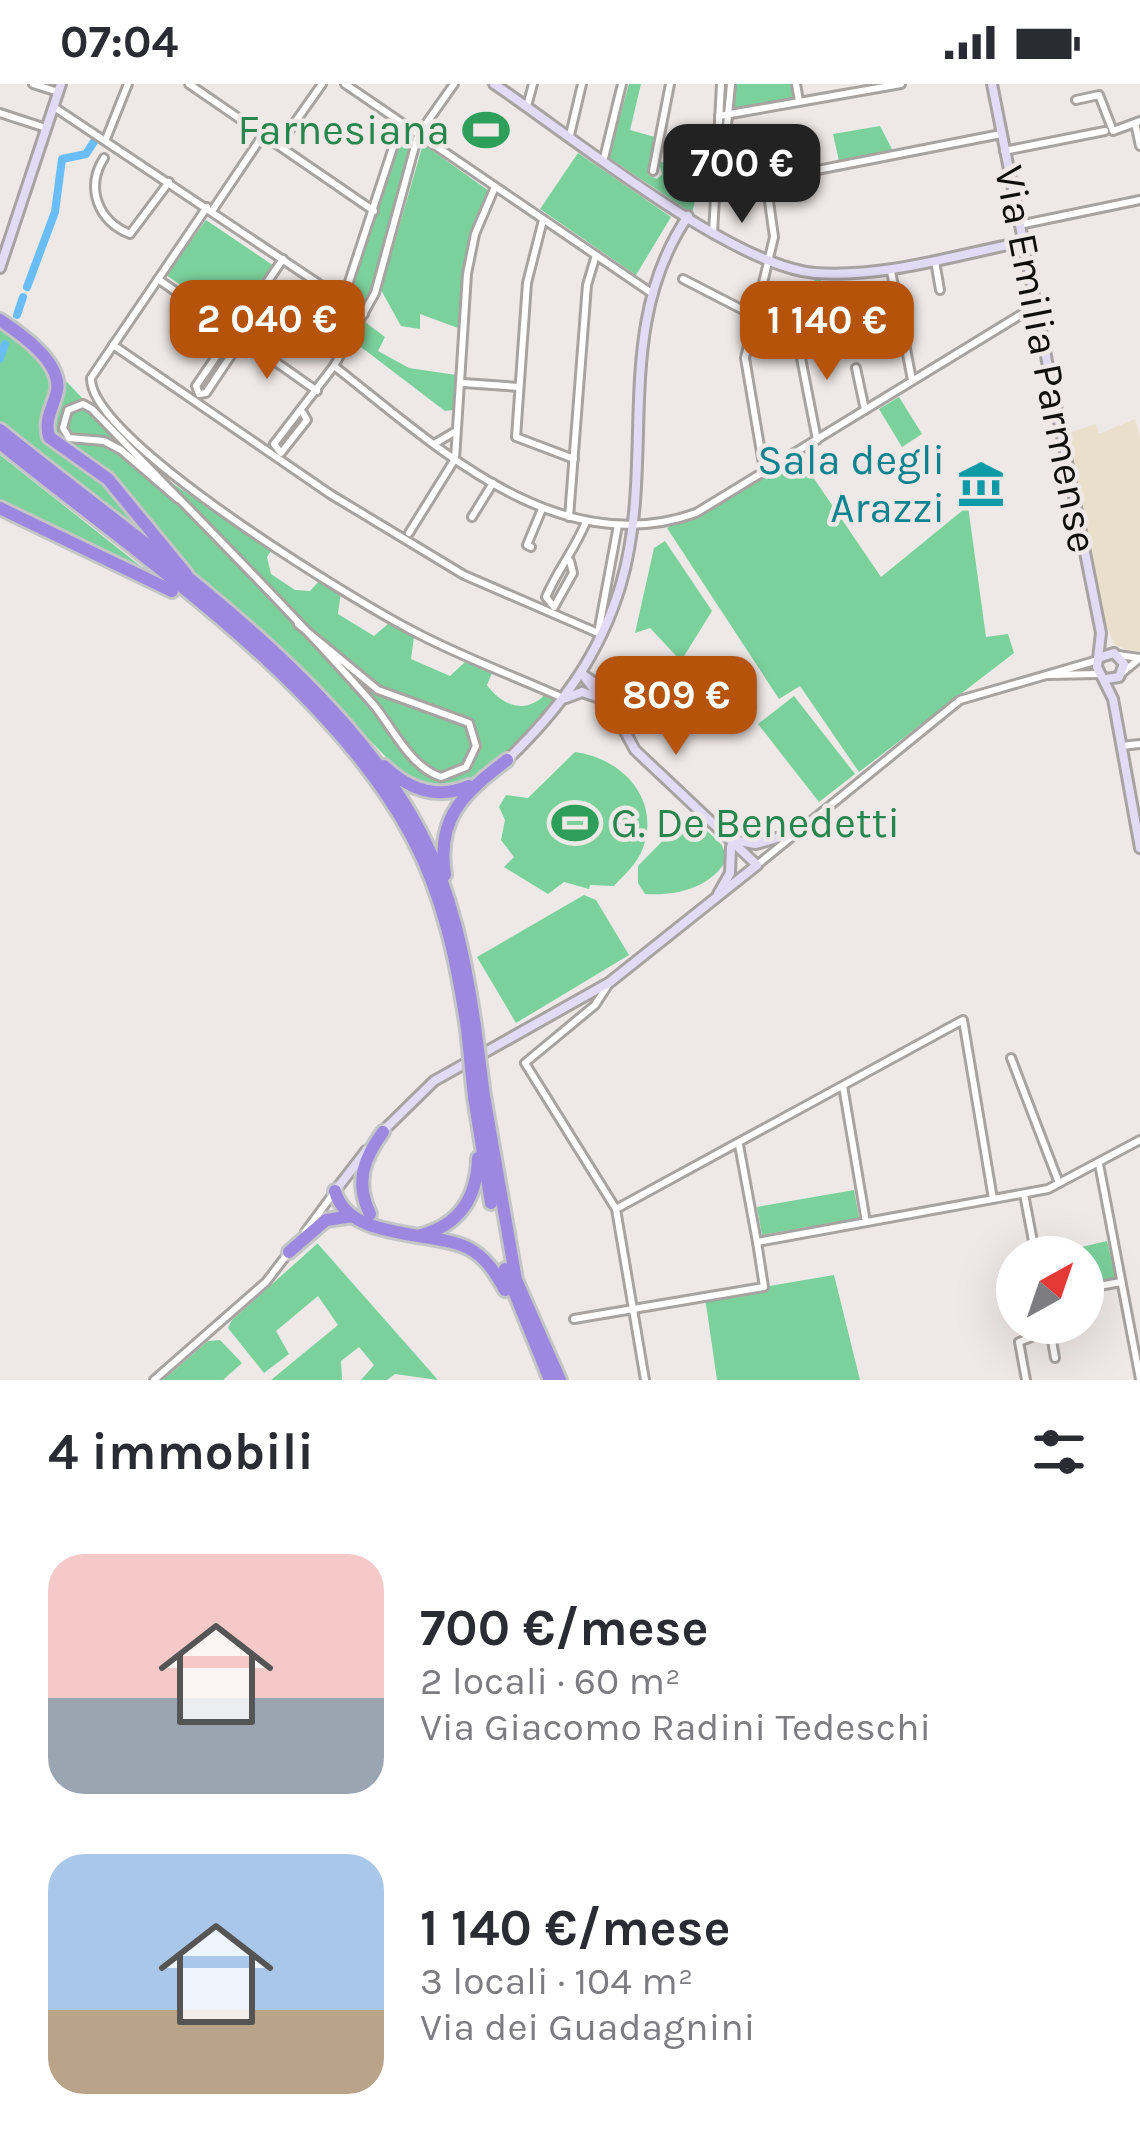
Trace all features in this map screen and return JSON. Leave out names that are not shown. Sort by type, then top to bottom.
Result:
[{"type":"highway","points":[[1,318],[55,371],[58,383],[48,416],[49,437],[108,479],[198,598]]},
{"type":"highway","points":[[0,430],[198,598],[325,717],[396,808],[444,912],[471,1027]]},
{"type":"highway","points":[[0,443],[292,670],[409,786],[443,793],[475,783]]},
{"type":"highway","points":[[0,508],[198,598]]},
{"type":"highway","points":[[364,746],[421,833],[451,908]]},
{"type":"highway","points":[[507,760],[475,783],[448,816],[442,837],[498,1240],[533,1345]]},
{"type":"highway","points":[[410,1237],[446,1226],[472,1196],[478,1163],[479,1097]]},
{"type":"highway","points":[[479,1097],[517,1280],[560,1380]]},
{"type":"highway","points":[[370,1214],[361,1186],[363,1166],[382,1132]]},
{"type":"highway","points":[[335,1192],[353,1197],[391,1232]]},
{"type":"highway","points":[[335,1192],[338,1203],[353,1216],[410,1237],[448,1241],[484,1259],[550,1380]]},
{"type":"highway","points":[[289,1252],[326,1220],[353,1216]]},
{"type":"main road","points":[[494,84],[713,234],[768,261],[818,273],[891,272],[1023,242]]},
{"type":"main road","name":"Via Emilia Parmense","points":[[992,84],[1102,633],[1102,677],[1113,699],[1140,848]]},
{"type":"main road","points":[[0,268],[59,88]]},
{"type":"main road","points":[[507,760],[582,674],[623,578],[650,292],[657,266],[688,216]]},
{"type":"main road","name":"Via Emilia Parmense","points":[[1102,633],[1116,654],[1121,674],[1113,699]]},
{"type":"main road","points":[[335,1192],[382,1132],[434,1081],[610,982],[757,865],[634,750],[601,687],[595,652]]},
{"type":"main road","points":[[1100,658],[1116,654]]},
{"type":"main road","points":[[582,674],[601,687]]},
{"type":"main road","points":[[582,674],[610,709]]},
{"type":"main road","points":[[1102,677],[1121,674]]},
{"type":"main road","points":[[564,698],[582,692],[599,698]]},
{"type":"main road","points":[[734,843],[756,844],[794,833]]},
{"type":"main road","points":[[715,900],[730,873],[734,843]]},
{"type":"street","points":[[33,84],[59,88]]},
{"type":"street","points":[[106,139],[128,84]]},
{"type":"street","points":[[189,84],[374,211]]},
{"type":"street","points":[[279,146],[322,84]]},
{"type":"street","points":[[345,84],[650,292]]},
{"type":"street","points":[[303,412],[375,293],[418,135],[454,84]]},
{"type":"street","points":[[527,106],[532,84]]},
{"type":"street","points":[[570,135],[582,84]]},
{"type":"street","points":[[604,158],[622,84]]},
{"type":"street","points":[[653,171],[670,84]]},
{"type":"street","points":[[718,189],[721,84]]},
{"type":"street","points":[[713,234],[731,84]]},
{"type":"street","points":[[796,84],[799,100]]},
{"type":"street","points":[[719,116],[901,84]]},
{"type":"street","points":[[1076,100],[1099,95],[1114,131],[1138,122],[1140,146]]},
{"type":"street","points":[[54,106],[364,314]]},
{"type":"street","points":[[0,113],[46,128]]},
{"type":"street","points":[[343,300],[400,122]]},
{"type":"street","points":[[1004,151],[1106,130]]},
{"type":"street","points":[[718,189],[1001,134]]},
{"type":"street","points":[[263,136],[113,345],[91,378],[90,391],[166,472],[412,631],[564,698]]},
{"type":"street","points":[[104,158],[94,188],[98,208],[109,222],[130,234],[169,182]]},
{"type":"street","points":[[764,472],[745,358],[775,218],[766,180]]},
{"type":"street","points":[[409,532],[455,459],[467,274],[476,234],[496,187]]},
{"type":"street","points":[[1019,225],[1140,200]]},
{"type":"street","points":[[543,220],[527,283],[516,437],[574,460]]},
{"type":"street","points":[[569,517],[587,285],[596,255]]},
{"type":"street","points":[[242,339],[206,393],[199,394],[196,386],[283,260]]},
{"type":"street","points":[[935,261],[940,290]]},
{"type":"street","points":[[891,272],[912,382]]},
{"type":"street","points":[[158,279],[317,392]]},
{"type":"street","points":[[683,279],[751,314],[820,328]]},
{"type":"street","points":[[334,366],[434,445],[542,509],[586,522],[661,525],[696,513],[1035,306]]},
{"type":"street","points":[[806,327],[800,353],[817,440]]},
{"type":"street","points":[[113,345],[330,494],[464,575],[598,633],[618,526]]},
{"type":"street","points":[[856,368],[865,410]]},
{"type":"street","points":[[461,383],[519,388]]},
{"type":"street","points":[[178,499],[121,450],[104,441],[69,438],[63,428],[68,410],[83,404],[92,410],[178,499],[298,624],[429,773],[454,775],[466,767],[476,746],[469,723],[378,690],[298,624]]},
{"type":"street","points":[[296,412],[303,412],[307,420],[280,454],[274,444],[296,412]]},
{"type":"street","points":[[434,445],[457,428]]},
{"type":"street","points":[[472,517],[493,483]]},
{"type":"street","points":[[531,547],[527,545],[542,509]]},
{"type":"street","points":[[570,561],[560,567],[546,597],[554,608],[573,573],[570,561],[586,522]]},
{"type":"street","points":[[1116,654],[1140,658]]},
{"type":"street","points":[[757,865],[960,700],[1100,658]]},
{"type":"street","points":[[1121,674],[1140,658]]},
{"type":"street","points":[[1049,675],[1102,677]]},
{"type":"street","points":[[1121,746],[1140,744]]},
{"type":"street","points":[[610,982],[595,1005],[525,1063],[616,1209],[645,1380]]},
{"type":"street","points":[[616,1209],[963,1019],[993,1199]]},
{"type":"street","points":[[1011,1058],[1059,1184]]},
{"type":"street","points":[[844,1086],[866,1222]]},
{"type":"street","points":[[757,1242],[1024,1194],[1059,1184],[1140,1140]]},
{"type":"street","points":[[574,1318],[764,1287],[739,1144]]},
{"type":"street","points":[[1099,1163],[1140,1379]]},
{"type":"street","points":[[154,1380],[266,1282],[335,1192]]},
{"type":"street","points":[[1024,1194],[1032,1236]]},
{"type":"street","points":[[1104,1285],[1121,1282]]},
{"type":"street","points":[[1019,1344],[1026,1380]]},
{"type":"street","points":[[1052,1344],[1055,1358]]},
{"type":"shaded area","points":[[1135,419],[1140,438],[1140,651],[1133,652],[1115,645],[1106,625],[1065,434],[1096,424],[1099,434]]},
{"type":"green space","points":[[629,84],[641,84],[630,130],[655,137],[648,175],[657,179],[662,174],[658,160],[700,180],[692,213],[608,157]]},
{"type":"green space","points":[[727,84],[796,84],[799,101],[726,109]]},
{"type":"green space","points":[[880,126],[893,151],[839,161],[833,134]]},
{"type":"green space","points":[[402,127],[415,136],[372,292],[361,309],[346,299]]},
{"type":"green space","points":[[423,144],[489,191],[474,233],[458,328],[420,314],[420,329],[401,326],[381,290]]},
{"type":"green space","points":[[578,153],[671,217],[636,275],[540,209]]},
{"type":"green space","points":[[206,220],[274,266],[235,322],[166,275]]},
{"type":"green space","points":[[814,280],[821,280],[824,297],[868,296],[879,345],[829,356]]},
{"type":"green space","points":[[365,322],[385,337],[378,351],[409,368],[456,375],[453,410],[445,411],[357,344]]},
{"type":"green space","points":[[0,330],[16,338],[50,375],[50,398],[39,425],[47,445],[110,491],[171,565],[0,425]]},
{"type":"green space","points":[[66,381],[146,466],[272,549],[267,557],[271,574],[295,590],[310,591],[320,580],[341,592],[338,614],[374,636],[389,623],[414,637],[411,659],[450,676],[465,662],[492,673],[487,685],[507,703],[523,706],[545,694],[556,702],[508,753],[467,781],[442,788],[406,778],[313,681],[174,559],[154,524],[108,479],[49,436]]},
{"type":"green space","points":[[899,397],[922,434],[902,447],[879,409]]},
{"type":"green space","points":[[0,455],[157,579],[0,504]]},
{"type":"green space","points":[[798,455],[881,577],[968,506],[986,637],[1008,634],[1014,653],[859,772],[800,686],[779,699],[667,528]]},
{"type":"green space","points":[[665,541],[712,611],[681,661],[650,628],[635,633],[654,548]]},
{"type":"green space","points":[[794,696],[855,774],[819,802],[758,724]]},
{"type":"green space","name":"G. De Benedetti","points":[[575,752],[608,762],[633,784],[642,797],[647,830],[637,859],[614,886],[590,885],[589,889],[564,882],[548,894],[504,867],[514,857],[501,840],[505,820],[499,807],[506,795],[528,798]]},
{"type":"green space","points":[[689,814],[722,845],[727,859],[712,877],[692,888],[645,894],[638,883],[638,866]]},
{"type":"green space","points":[[584,895],[596,900],[629,955],[516,1023],[477,957]]},
{"type":"green space","points":[[854,1190],[859,1218],[762,1235],[757,1207]]},
{"type":"green space","points":[[1104,1242],[1116,1279],[1104,1281]]},
{"type":"green space","points":[[318,1243],[438,1380],[395,1374],[387,1380],[361,1380],[374,1365],[359,1347],[341,1361],[342,1380],[271,1380],[338,1325],[318,1296],[276,1331],[289,1354],[264,1373],[228,1328]]},
{"type":"green space","points":[[834,1275],[860,1380],[717,1380],[705,1297]]},
{"type":"green space","points":[[220,1340],[242,1363],[223,1380],[163,1380],[208,1341]]},
{"type":"waterway","points":[[27,287],[55,212],[62,159],[86,154],[95,140]]},
{"type":"waterway","points":[[17,315],[23,297]]},
{"type":"waterway","points":[[0,359],[5,344]]},
{"type":"place","name":"Farnesiana","points":[[486,130]]},
{"type":"place","name":"Sala degli Arazzi","points":[[981,484]]},
{"type":"place","name":"G. De Benedetti","points":[[575,823]]}]
